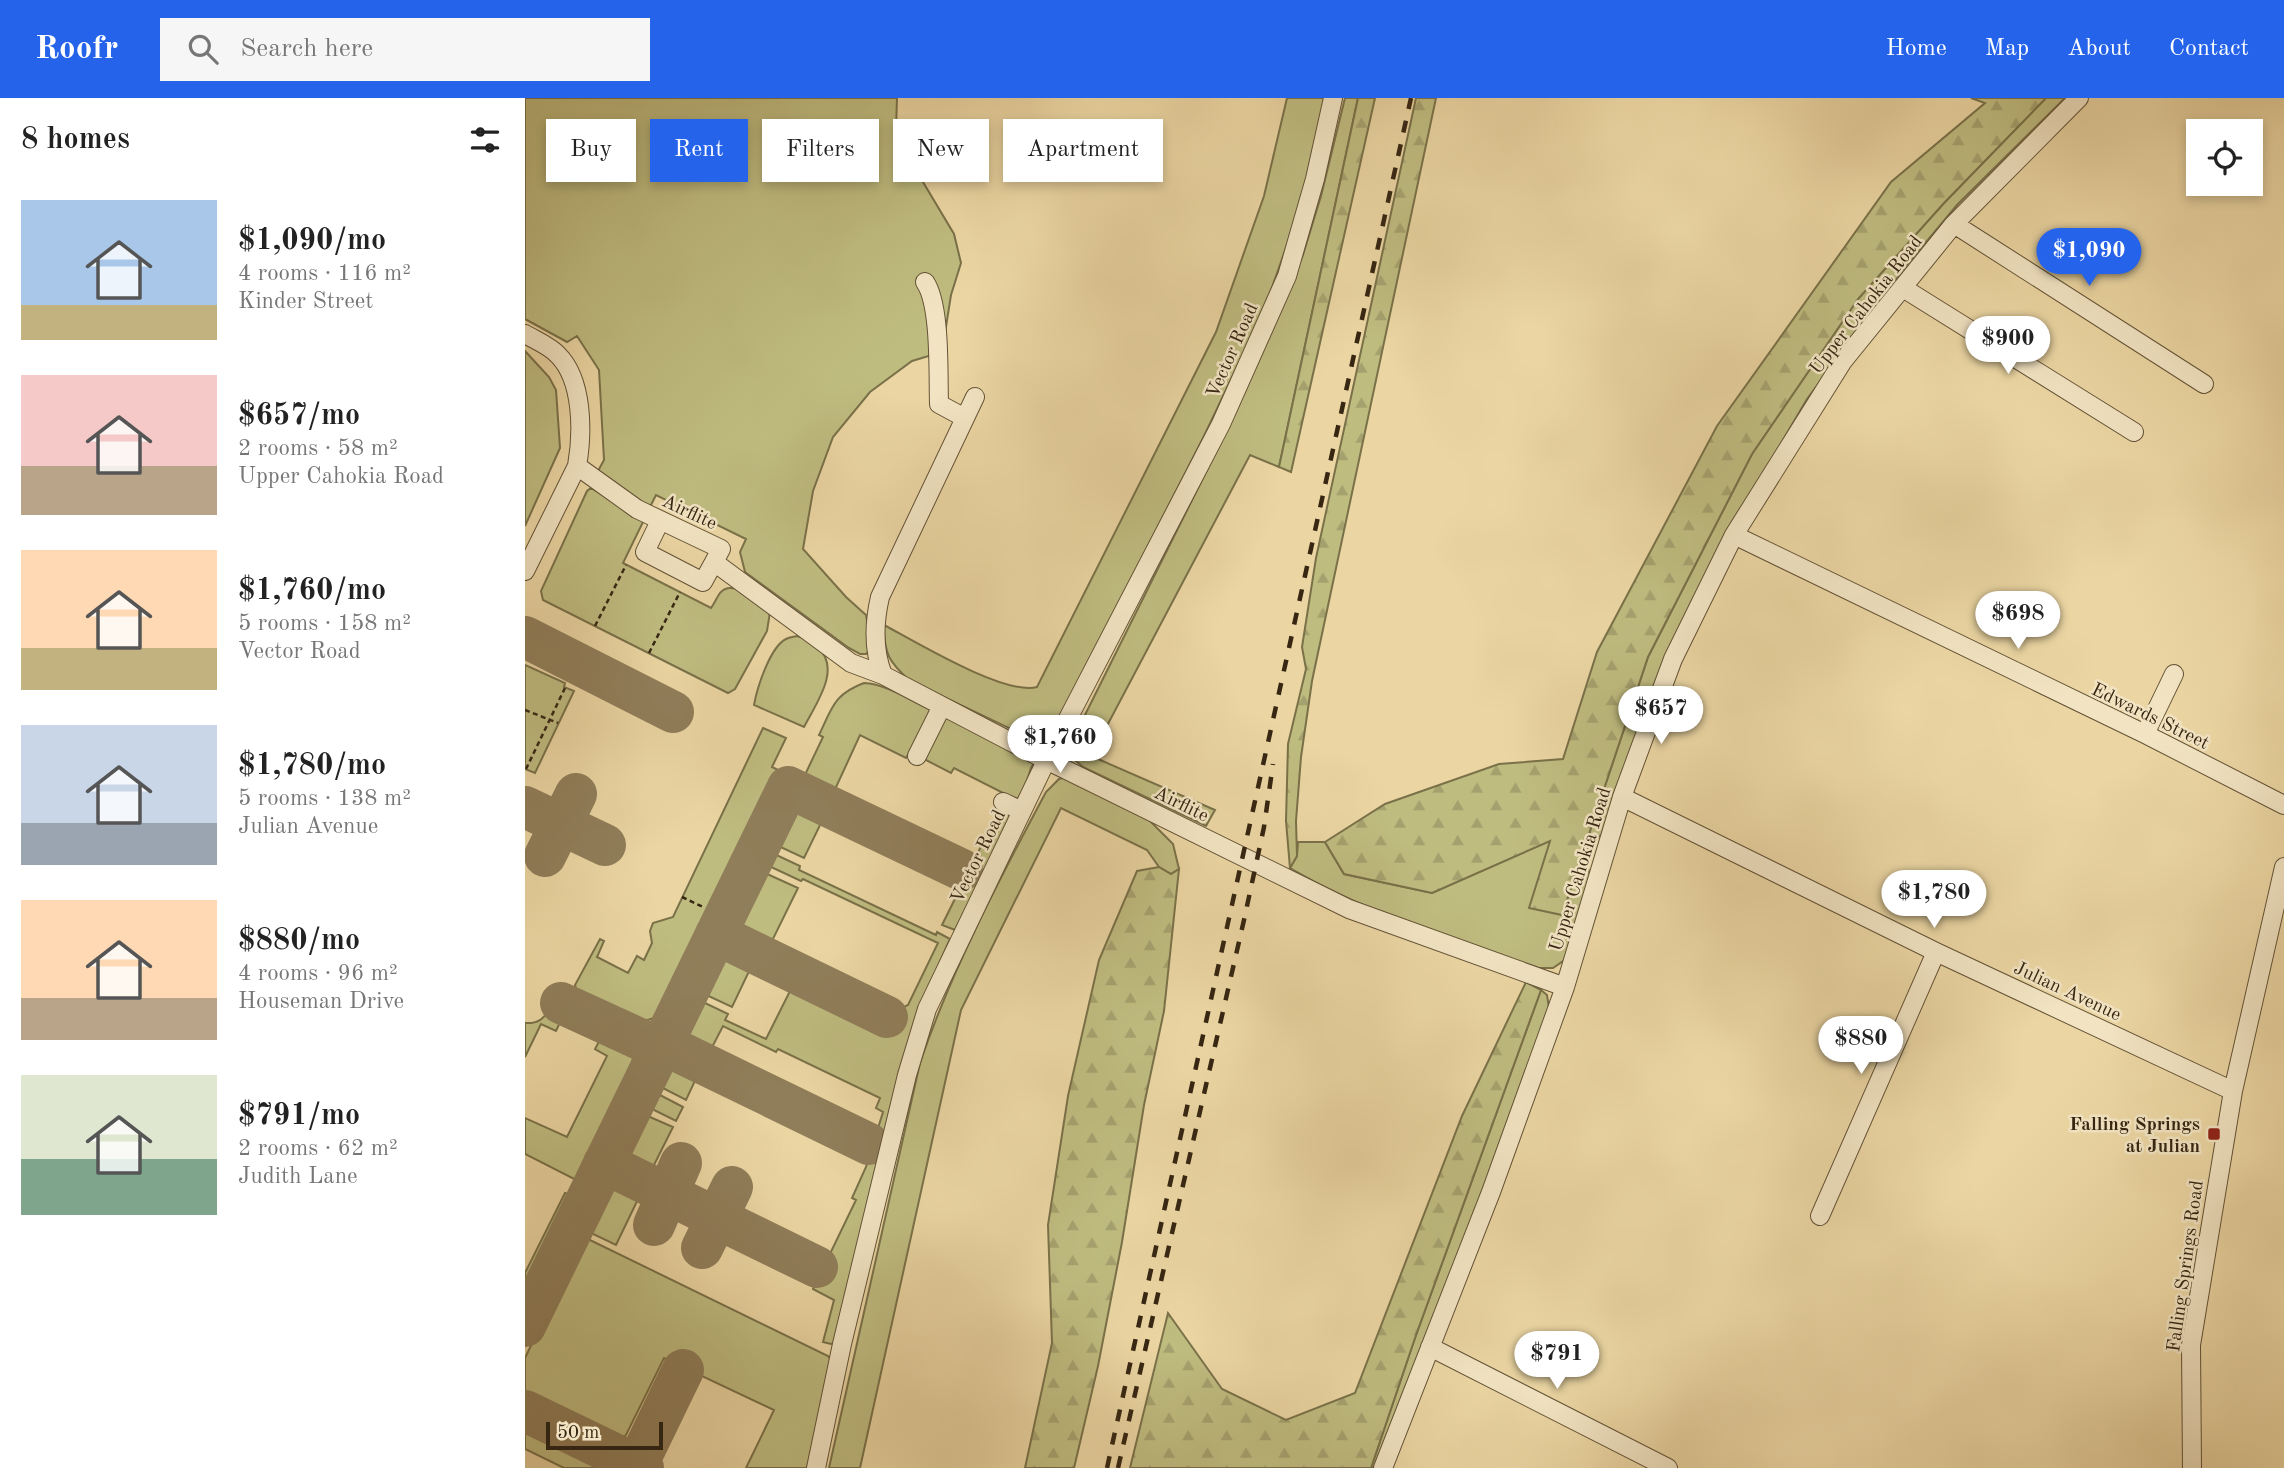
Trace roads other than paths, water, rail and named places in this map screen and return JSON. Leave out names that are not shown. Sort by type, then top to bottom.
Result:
[{"type":"street","name":"Vector Road","points":[[816,1468],[842,1344],[898,1112],[927,1009],[1047,759],[1221,424],[1287,276],[1315,179],[1333,98]]},
{"type":"street","name":"Upper Cahokia Road","points":[[1383,1468],[1491,1192],[1565,987],[1622,797],[1673,659],[1734,535],[1843,361],[1954,225],[2079,98]]},
{"type":"street","points":[[1954,225],[2204,384]]},
{"type":"street","points":[[925,282],[931,290],[935,314],[939,404],[965,418]]},
{"type":"street","points":[[1903,288],[2134,432]]},
{"type":"street","points":[[525,334],[557,353],[573,373],[581,446],[577,466],[525,571]]},
{"type":"street","points":[[883,675],[874,620],[880,597],[975,397]]},
{"type":"street","name":"Airflite","points":[[577,466],[637,509],[721,549],[714,562],[851,663],[883,675],[1349,909],[1565,987]]},
{"type":"street","points":[[660,521],[645,552],[703,582],[714,562]]},
{"type":"street","name":"Edwards Street","points":[[1734,535],[2145,734],[2284,805]]},
{"type":"street","points":[[2145,734],[2174,674]]},
{"type":"street","points":[[917,757],[942,706]]},
{"type":"street","name":"Julian Avenue","points":[[1622,797],[1937,953],[2232,1091]]},
{"type":"street","points":[[1003,802],[1022,811]]},
{"type":"street","name":"Falling Springs Road","points":[[2192,1468],[2191,1345],[2232,1091],[2284,867]]},
{"type":"street","points":[[1820,1216],[1937,953]]},
{"type":"street","points":[[1430,1348],[1667,1468]]},
{"type":"railway","points":[[1107,1468],[1411,98]]},
{"type":"railway","points":[[1118,1468],[1244,920],[1264,827],[1273,764]]},
{"type":"place","name":"Falling Springs at Julian","points":[[2214,1134]]}]
